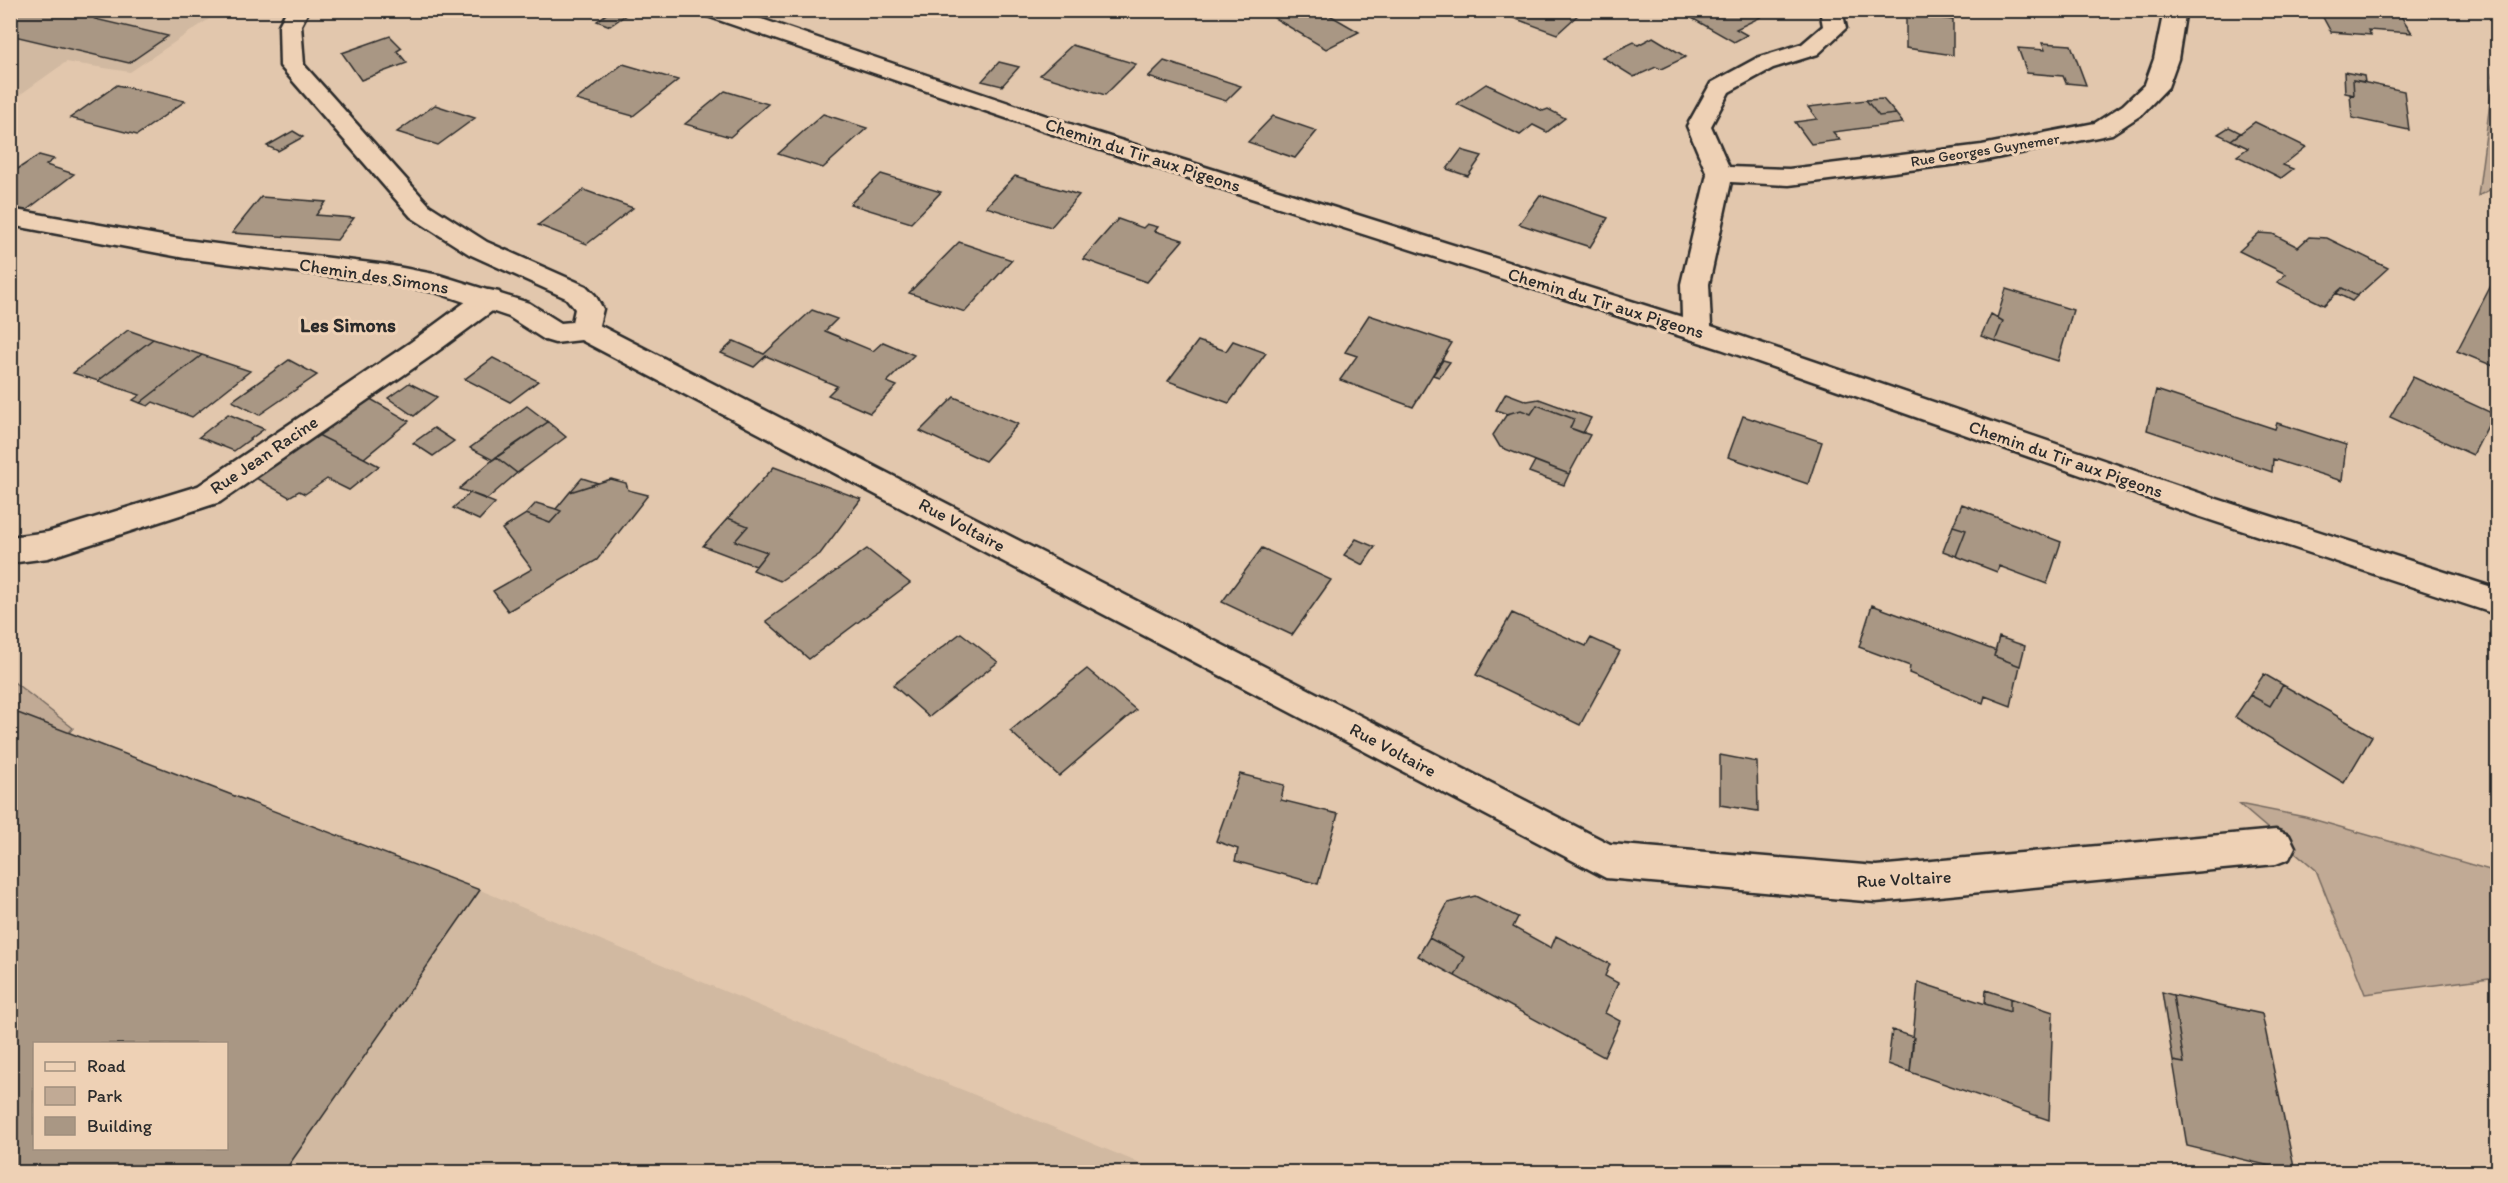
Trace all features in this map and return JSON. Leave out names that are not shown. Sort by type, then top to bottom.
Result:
[{"type":"street","points":[[298,10],[290,25],[292,66],[392,180],[420,211],[453,234],[478,248],[576,292],[588,303],[590,315],[583,330]]},
{"type":"street","name":"Chemin du Tir aux Pigeons","points":[[712,10],[1082,136],[1697,331],[2206,507],[2498,602]]},
{"type":"street","points":[[1697,331],[1695,284],[1720,174],[1699,126],[1719,88],[1765,63],[1810,49],[1835,28],[1831,10]]},
{"type":"street","name":"Rue Georges Guynemer","points":[[1720,174],[1789,177],[1982,153],[2103,129],[2133,110],[2156,87],[2166,59],[2174,15],[2171,10]]},
{"type":"street","name":"Chemin des Simons","points":[[10,217],[185,249],[404,277],[439,284],[519,310],[555,333],[583,330]]},
{"type":"street","points":[[1659,319],[1695,284]]},
{"type":"street","name":"Rue Jean Racine","points":[[10,550],[48,545],[209,494],[422,349],[489,299]]},
{"type":"street","name":"Rue Voltaire","points":[[583,330],[1606,861],[1876,884],[2276,847]]},
{"type":"shaded area","points":[[11,11],[221,11],[130,72],[66,62],[11,101]]},
{"type":"shaded area","points":[[10,710],[480,890],[1161,1172],[11,1172]]},
{"type":"green space","points":[[2497,48],[2497,186],[2478,196]]},
{"type":"green space","points":[[10,679],[73,728],[11,796],[10,796]]},
{"type":"green space","points":[[2239,804],[2305,817],[2497,872],[2497,977],[2365,994],[2316,870]]},
{"type":"building","points":[[10,10],[109,10],[95,19],[168,36],[129,63],[10,35]]},
{"type":"building","points":[[612,10],[630,12],[610,26],[597,21]]},
{"type":"building","points":[[1272,10],[1321,10],[1359,32],[1326,49],[1266,13]]},
{"type":"building","points":[[1492,10],[1573,10],[1580,13],[1557,34]]},
{"type":"building","points":[[1702,10],[1750,10],[1761,17],[1736,29],[1747,35],[1734,42],[1690,17]]},
{"type":"building","points":[[2319,10],[2397,10],[2412,33],[2368,30],[2371,35],[2331,32]]},
{"type":"building","points":[[1906,13],[1953,20],[1953,55],[1906,48]]},
{"type":"building","points":[[390,36],[402,48],[397,51],[407,63],[361,80],[342,53]]},
{"type":"building","points":[[1653,37],[1686,57],[1661,69],[1656,67],[1634,77],[1602,57],[1634,42],[1638,45]]},
{"type":"building","points":[[2042,43],[2071,45],[2086,85],[2066,83],[2063,76],[2027,73],[2018,48],[2045,50]]},
{"type":"building","points":[[1072,45],[1136,64],[1105,95],[1040,75]]},
{"type":"building","points":[[1164,61],[1241,86],[1226,101],[1148,77]]},
{"type":"building","points":[[999,62],[1019,67],[1002,86],[982,81]]},
{"type":"building","points":[[623,64],[678,80],[633,116],[576,100]]},
{"type":"building","points":[[2344,72],[2364,76],[2365,82],[2353,80],[2354,95],[2345,93]]},
{"type":"building","points":[[2353,80],[2404,91],[2409,130],[2352,118],[2350,94],[2354,95]]},
{"type":"building","points":[[1486,84],[1543,111],[1548,109],[1565,118],[1547,132],[1533,125],[1520,135],[1457,104]]},
{"type":"building","points":[[117,85],[185,101],[137,135],[70,118]]},
{"type":"building","points":[[725,91],[768,104],[730,137],[685,124]]},
{"type":"building","points":[[1883,99],[1896,114],[1879,116],[1866,100]]},
{"type":"building","points":[[1866,100],[1879,116],[1896,114],[1903,123],[1833,132],[1840,140],[1811,144],[1795,122],[1817,119],[1808,107]]},
{"type":"building","points":[[435,105],[475,118],[438,145],[397,132]]},
{"type":"building","points":[[823,114],[867,128],[823,168],[778,154]]},
{"type":"building","points":[[1273,116],[1317,131],[1295,158],[1248,142]]},
{"type":"building","points":[[2255,122],[2306,147],[2283,165],[2293,169],[2281,178],[2237,156],[2248,148],[2231,140]]},
{"type":"building","points":[[2229,127],[2241,133],[2231,140],[2218,134]]},
{"type":"building","points":[[293,131],[303,137],[278,151],[267,146]]},
{"type":"building","points":[[1461,150],[1482,156],[1468,176],[1447,169]]},
{"type":"building","points":[[39,155],[54,159],[46,165],[74,174],[24,212],[10,208],[10,174]]},
{"type":"building","points":[[881,174],[941,192],[911,223],[850,204]]},
{"type":"building","points":[[1015,176],[1079,195],[1051,227],[986,207]]},
{"type":"building","points":[[584,190],[633,208],[587,244],[538,225]]},
{"type":"building","points":[[1540,195],[1608,218],[1590,247],[1519,224]]},
{"type":"building","points":[[261,197],[326,202],[316,215],[354,218],[337,240],[232,233]]},
{"type":"building","points":[[1118,219],[1143,228],[1147,224],[1158,227],[1155,231],[1183,240],[1147,282],[1083,259]]},
{"type":"building","points":[[2259,233],[2273,234],[2298,247],[2309,237],[2327,238],[2388,268],[2357,296],[2342,288],[2324,305],[2277,282],[2286,274],[2239,251]]},
{"type":"building","points":[[959,242],[1012,260],[965,312],[909,293]]},
{"type":"building","points":[[2498,272],[2498,368],[2457,351]]},
{"type":"building","points":[[2342,288],[2357,296],[2352,301],[2336,293]]},
{"type":"building","points":[[2006,289],[2073,310],[2058,361],[1995,341],[2003,321],[1997,318]]},
{"type":"building","points":[[812,310],[837,319],[825,331],[873,351],[883,342],[914,355],[887,382],[897,386],[870,413],[828,395],[837,386],[766,356],[754,367],[721,353],[734,341],[764,354]]},
{"type":"building","points":[[1991,314],[2003,321],[1995,341],[1981,336]]},
{"type":"building","points":[[1369,315],[1452,343],[1413,407],[1340,380],[1357,356],[1345,352]]},
{"type":"building","points":[[128,330],[153,339],[98,381],[73,373]]},
{"type":"building","points":[[153,339],[202,355],[140,403],[133,400],[140,395],[98,381]]},
{"type":"building","points":[[1198,341],[1226,351],[1233,341],[1266,353],[1229,403],[1168,381]]},
{"type":"building","points":[[202,355],[250,371],[192,417],[153,402],[148,406],[140,403]]},
{"type":"building","points":[[493,358],[538,381],[510,402],[465,379]]},
{"type":"building","points":[[289,360],[317,375],[259,415],[232,401]]},
{"type":"building","points":[[1443,360],[1450,362],[1439,377],[1433,375]]},
{"type":"building","points":[[2413,377],[2494,414],[2473,455],[2390,417]]},
{"type":"building","points":[[409,383],[437,397],[414,416],[388,398]]},
{"type":"building","points":[[2156,390],[2275,429],[2277,423],[2346,445],[2342,481],[2273,459],[2272,472],[2147,430]]},
{"type":"building","points":[[360,393],[409,421],[364,458],[308,430]]},
{"type":"building","points":[[1506,393],[1527,401],[1539,399],[1591,418],[1583,433],[1570,428],[1574,419],[1537,405],[1531,414],[1521,410],[1507,414],[1496,410]]},
{"type":"building","points":[[954,397],[1018,424],[985,461],[920,431]]},
{"type":"building","points":[[1537,405],[1574,419],[1570,428],[1590,435],[1569,474],[1500,447],[1493,435],[1507,414],[1521,410],[1531,414]]},
{"type":"building","points":[[527,406],[548,422],[493,460],[470,448]]},
{"type":"building","points":[[228,414],[264,429],[234,451],[199,437]]},
{"type":"building","points":[[1743,416],[1822,442],[1808,484],[1728,457]]},
{"type":"building","points":[[548,422],[566,437],[517,473],[496,457]]},
{"type":"building","points":[[434,428],[454,441],[433,456],[413,443]]},
{"type":"building","points":[[308,430],[379,466],[349,490],[327,479],[305,494],[299,491],[289,497],[247,473]]},
{"type":"building","points":[[496,457],[517,473],[487,499],[459,489]]},
{"type":"building","points":[[1535,461],[1569,474],[1564,485],[1529,472]]},
{"type":"building","points":[[774,467],[861,499],[820,554],[780,581],[753,570],[767,552],[735,541],[748,526],[728,518]]},
{"type":"building","points":[[582,478],[598,483],[570,492]]},
{"type":"building","points":[[611,479],[626,483],[628,490],[648,495],[597,560],[508,611],[493,591],[532,569],[502,529],[526,514],[550,523],[561,511],[556,509],[570,492]]},
{"type":"building","points":[[470,493],[495,503],[479,520],[453,508]]},
{"type":"building","points":[[536,503],[561,511],[550,523],[526,514]]},
{"type":"building","points":[[1962,504],[2061,542],[2047,584],[1999,566],[1997,572],[1956,556],[1966,530],[1953,526]]},
{"type":"building","points":[[728,518],[748,526],[735,541],[767,552],[756,566],[703,546]]},
{"type":"building","points":[[1953,526],[1966,530],[1956,556],[1943,551]]},
{"type":"building","points":[[1356,539],[1375,547],[1363,565],[1344,555]]},
{"type":"building","points":[[1262,548],[1331,580],[1292,635],[1222,602]]},
{"type":"building","points":[[867,549],[910,583],[809,659],[766,621]]},
{"type":"building","points":[[1872,605],[1996,651],[1994,656],[2020,666],[2011,706],[1985,696],[1983,703],[1909,673],[1910,666],[1859,647]]},
{"type":"building","points":[[1512,613],[1586,646],[1591,638],[1620,651],[1580,725],[1476,675]]},
{"type":"building","points":[[961,633],[998,662],[929,717],[893,685]]},
{"type":"building","points":[[1999,637],[2025,646],[2020,666],[1994,656]]},
{"type":"building","points":[[1087,669],[1136,710],[1059,776],[1010,731]]},
{"type":"building","points":[[2264,674],[2283,685],[2270,706],[2250,695]]},
{"type":"building","points":[[2283,685],[2372,736],[2344,783],[2235,717],[2250,695],[2270,706]]},
{"type":"building","points":[[10,710],[480,890],[284,1172],[10,1172]]},
{"type":"building","points":[[1720,755],[1757,762],[1758,811],[1720,805]]},
{"type":"building","points":[[1240,774],[1284,785],[1281,800],[1338,814],[1318,884],[1235,861],[1238,849],[1216,841]]},
{"type":"building","points":[[1475,896],[1518,917],[1513,927],[1551,948],[1556,936],[1610,964],[1605,976],[1618,983],[1605,1013],[1620,1021],[1604,1057],[1455,976],[1465,957],[1429,938],[1448,903]]},
{"type":"building","points":[[1429,938],[1465,957],[1455,976],[1418,956]]},
{"type":"building","points":[[1918,982],[2010,1012],[2010,998],[2053,1012],[2049,1120],[1910,1072]]},
{"type":"building","points":[[1986,990],[2010,998],[2010,1012],[1985,1004]]},
{"type":"building","points":[[2162,992],[2173,995],[2184,1063],[2173,1061]]},
{"type":"building","points":[[2173,995],[2262,1014],[2295,1172],[2187,1146],[2173,1061],[2184,1063]]},
{"type":"building","points":[[1892,1030],[1914,1037],[1910,1072],[1888,1064]]},
{"type":"district","name":"Les Simons","points":[[348,325]]}]
